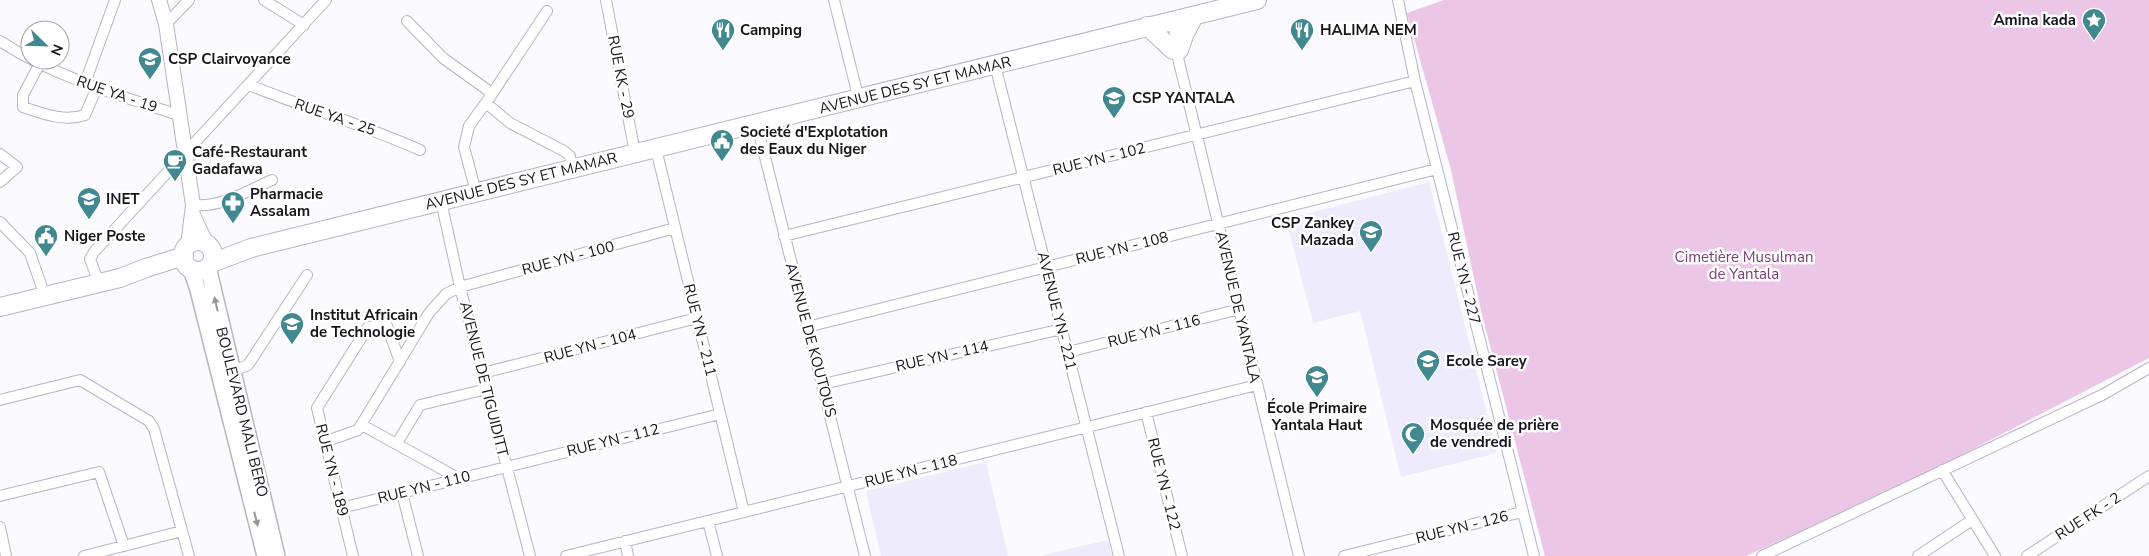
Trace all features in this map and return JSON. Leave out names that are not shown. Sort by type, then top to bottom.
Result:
[{"type":"highway","name":"AVENUE DES SY ET MAMAR","points":[[0,307],[120,278],[146,268],[251,248],[859,100],[1147,26],[1257,0]]},
{"type":"highway","points":[[1147,26],[1177,53],[1184,33],[1194,16]]},
{"type":"main road","name":"BOULEVARD MALI BERO","points":[[199,258],[198,290],[226,373],[277,556]]},
{"type":"main road","name":"BOULEVARD MALI BERO","points":[[226,373],[265,556]]},
{"type":"street","points":[[85,83],[115,0]]},
{"type":"street","points":[[160,0],[166,24],[181,116],[199,258]]},
{"type":"street","points":[[166,24],[189,0]]},
{"type":"street","points":[[264,0],[304,25]]},
{"type":"street","points":[[99,283],[90,263],[91,255],[326,0]]},
{"type":"street","name":"RUE KK - 29","points":[[606,0],[635,153]]},
{"type":"street","points":[[834,0],[859,100]]},
{"type":"street","name":"RUE YN - 227","points":[[1398,0],[1415,81],[1534,556]]},
{"type":"street","points":[[476,192],[464,147],[469,126],[547,11]]},
{"type":"street","points":[[407,21],[443,58],[483,85],[489,91],[488,100]]},
{"type":"street","name":"AVENUE DE YANTALA","points":[[1170,22],[1299,556]]},
{"type":"street","name":"RUE YA - 19","points":[[0,41],[20,53]]},
{"type":"street","name":"AVENUE YN- 221","points":[[995,65],[1119,556]]},
{"type":"street","points":[[36,70],[23,96],[23,107],[48,115],[73,119],[85,115],[97,87]]},
{"type":"street","name":"RUE YA - 19","points":[[52,70],[181,116]]},
{"type":"street","name":"RUE YN - 102","points":[[784,236],[1415,81]]},
{"type":"street","name":"RUE YA - 25","points":[[249,85],[370,128],[420,150]]},
{"type":"street","points":[[488,100],[510,123],[564,151],[570,156],[572,169]]},
{"type":"street","name":"AVENUE DE KOUTOUS","points":[[757,125],[865,556]]},
{"type":"street","name":"RUE YN - 211","points":[[656,149],[744,512]]},
{"type":"street","points":[[0,154],[17,167],[0,182]]},
{"type":"street","name":"RUE YN - 108","points":[[807,327],[1437,169]]},
{"type":"street","points":[[193,210],[219,204],[272,180]]},
{"type":"street","name":"AVENUE DE TIGUIDITT","points":[[441,201],[460,287],[530,556]]},
{"type":"street","points":[[0,222],[30,253],[45,296]]},
{"type":"street","name":"RUE YN - 100","points":[[362,424],[423,322],[446,294],[460,287],[675,228]]},
{"type":"street","points":[[226,373],[248,365],[307,275]]},
{"type":"street","name":"RUE YN - 116","points":[[1068,352],[1240,309]]},
{"type":"street","name":"RUE YN - 104","points":[[483,374],[697,318]]},
{"type":"street","name":"RUE YN - 189","points":[[353,556],[324,442],[318,406],[366,328],[387,326],[400,362]]},
{"type":"street","name":"RUE YN - 114","points":[[823,384],[1062,329]]},
{"type":"street","points":[[1762,556],[2104,394],[2149,368]]},
{"type":"street","points":[[0,400],[80,380],[149,421],[154,429],[189,556]]},
{"type":"street","name":"RUE YN - 118","points":[[566,556],[1257,385]]},
{"type":"street","points":[[397,443],[420,405],[487,389]]},
{"type":"street","name":"RUE YN - 122","points":[[1146,412],[1182,556]]},
{"type":"street","name":"RUE YN - 112","points":[[507,466],[720,414]]},
{"type":"street","points":[[324,442],[357,431],[362,424],[458,478]]},
{"type":"street","name":"RUE YN - 110","points":[[341,508],[507,466]]},
{"type":"street","points":[[1942,470],[1995,556]]},
{"type":"street","points":[[0,496],[51,482],[99,472],[124,546]]},
{"type":"street","name":"RUE FK - 2","points":[[2027,556],[2149,476]]},
{"type":"street","points":[[402,493],[418,556]]},
{"type":"street","name":"RUE YN - 126","points":[[1344,556],[1522,512]]},
{"type":"street","points":[[1918,556],[1972,520]]},
{"type":"street","points":[[708,521],[717,556]]},
{"type":"street","points":[[0,527],[6,556]]},
{"type":"street","points":[[84,556],[182,531]]},
{"type":"street","points":[[625,541],[628,556]]},
{"type":"shaded area","points":[[1429,182],[1497,453],[1401,477],[1360,311],[1313,323],[1286,219]]},
{"type":"shaded area","points":[[986,462],[1008,556],[881,556],[866,491]]},
{"type":"shaded area","points":[[1108,540],[1112,556],[1039,556]]},
{"type":"green space","name":"Cimetière Musulman de Yantala","points":[[1444,0],[2149,0],[2149,358],[1913,480],[1746,556],[1545,556],[1481,311],[1451,170],[1407,13]]},
{"type":"place","name":"Amina kada","points":[[2094,41]]},
{"type":"place","name":"Camping","points":[[723,51]]},
{"type":"place","name":"HALIMA NEM","points":[[1302,51]]},
{"type":"place","name":"CSP Clairvoyance","points":[[150,80]]},
{"type":"place","name":"CSP YANTALA","points":[[1114,119]]},
{"type":"place","name":"Societé d'Explotation des Eaux du Niger","points":[[722,162]]},
{"type":"place","name":"Café-Restaurant Gadafawa","points":[[175,182]]},
{"type":"place","name":"INET","points":[[89,220]]},
{"type":"place","name":"Pharmacie Assalam","points":[[233,224]]},
{"type":"place","name":"CSP Zankey Mazada","points":[[1371,253]]},
{"type":"place","name":"Niger Poste","points":[[46,257]]},
{"type":"place","name":"Institut Africain de Technologie","points":[[292,345]]},
{"type":"place","name":"Ecole Sarey","points":[[1428,382]]},
{"type":"place","name":"École Primaire Yantala Haut","points":[[1317,398]]},
{"type":"place","name":"Mosquée de prière de vendredi","points":[[1413,455]]}]
